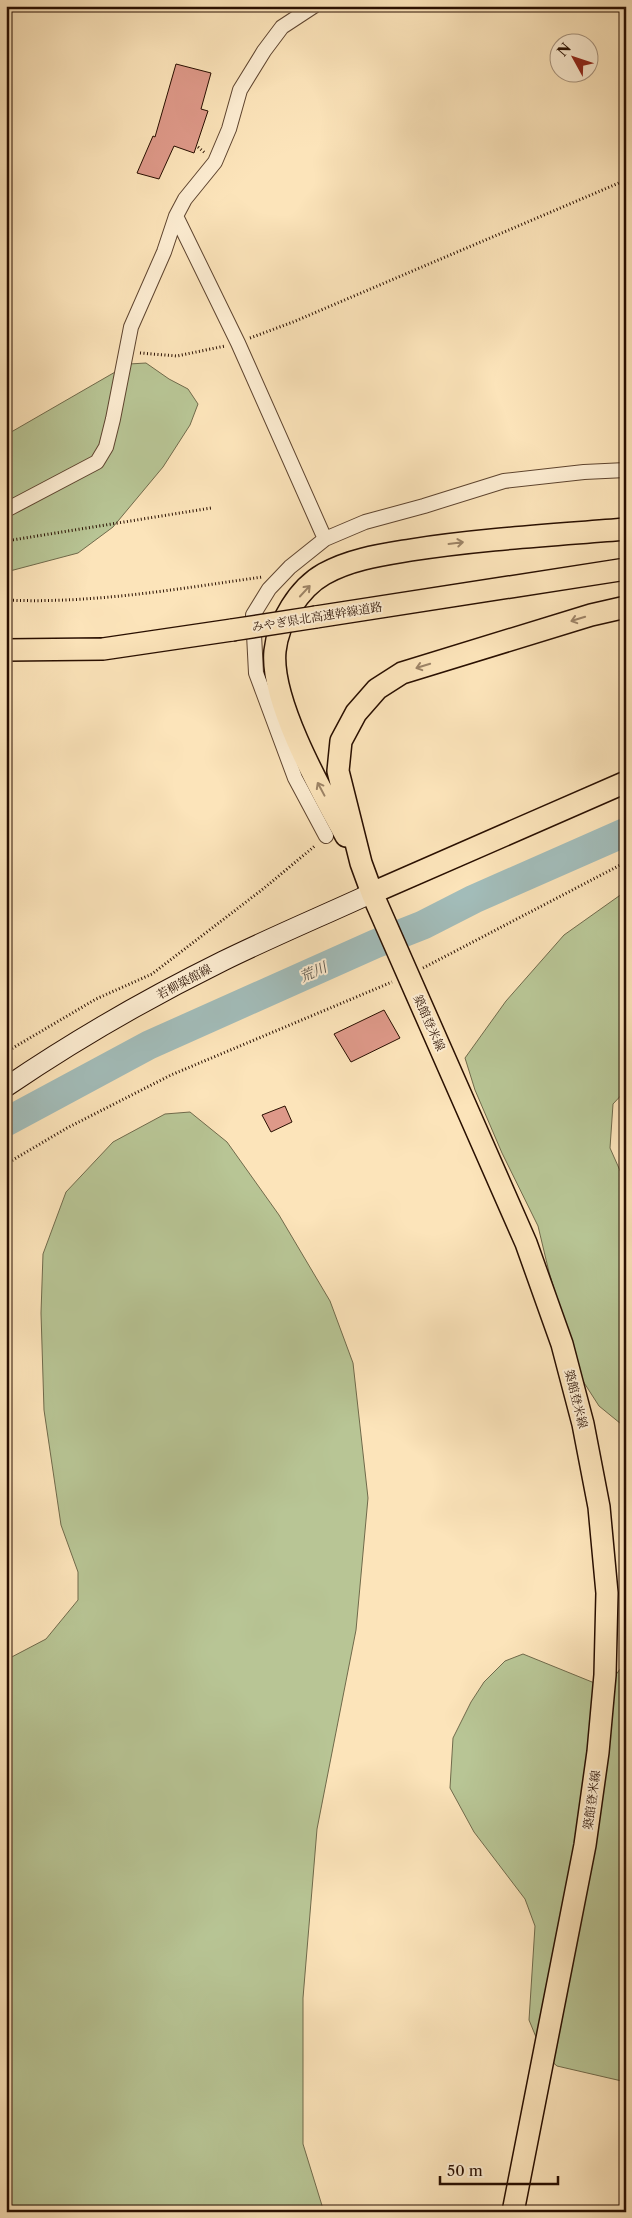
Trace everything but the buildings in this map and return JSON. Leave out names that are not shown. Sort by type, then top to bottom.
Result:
[{"type":"main road","points":[[361,863],[313,774],[284,704],[277,678],[275,652],[279,632],[291,606],[306,588],[322,575],[346,563],[371,557],[456,543],[626,529]]},
{"type":"main road","name":"みやぎ県北高速幹線道路","points":[[6,650],[103,649],[626,569]]},
{"type":"main road","points":[[361,863],[338,771],[341,741],[356,713],[377,688],[402,673],[591,615],[626,607]]},
{"type":"main road","points":[[376,903],[626,782]]},
{"type":"main road","name":"築館登米線","points":[[361,863],[376,903],[526,1243],[562,1344],[583,1424],[599,1507],[607,1594],[603,1704],[585,1845],[513,2212]]},
{"type":"main road","name":"若柳築館線","points":[[6,1087],[39,1065],[170,988],[224,961],[376,903]]},
{"type":"street","points":[[6,510],[97,462],[106,447],[131,327],[164,252],[176,216],[185,199],[215,162],[229,129],[240,90],[264,51],[282,27],[314,6]]},
{"type":"street","points":[[176,216],[238,343],[325,539]]},
{"type":"street","points":[[326,836],[295,778],[256,673],[253,615],[269,589],[290,567],[325,539],[365,522],[424,506],[504,480],[626,470]]},
{"type":"path","points":[[127,352],[177,356],[238,343],[293,322],[626,180]]},
{"type":"path","points":[[6,541],[211,508]]},
{"type":"path","points":[[6,600],[30,601],[120,597],[266,576],[278,579]]},
{"type":"path","points":[[6,1052],[96,999],[152,974],[264,889],[326,836]]},
{"type":"path","points":[[6,1164],[66,1128],[171,1075],[407,972],[626,862]]},
{"type":"green space","points":[[146,363],[188,389],[198,404],[190,425],[163,467],[113,527],[78,553],[6,572],[6,435],[129,364]]},
{"type":"green space","points":[[626,891],[626,1090],[613,1104],[610,1148],[626,1184],[626,1428],[599,1406],[581,1378],[549,1272],[538,1226],[502,1153],[475,1090],[465,1058],[506,1001],[564,935]]},
{"type":"green space","points":[[190,1112],[227,1142],[279,1215],[330,1301],[353,1363],[368,1498],[356,1630],[317,1829],[303,1998],[303,2144],[324,2212],[6,2212],[6,1660],[46,1639],[78,1600],[78,1572],[61,1525],[44,1410],[41,1313],[43,1254],[66,1192],[113,1142],[165,1114]]},
{"type":"green space","points":[[523,1654],[597,1684],[612,1680],[626,1661],[626,2082],[557,2066],[543,2054],[529,2020],[535,1926],[525,1899],[474,1832],[450,1788],[453,1738],[471,1702],[484,1682],[505,1661]]},
{"type":"waterway","name":"荒川","points":[[6,1122],[149,1045],[375,944],[423,925],[474,899],[626,832]]}]
